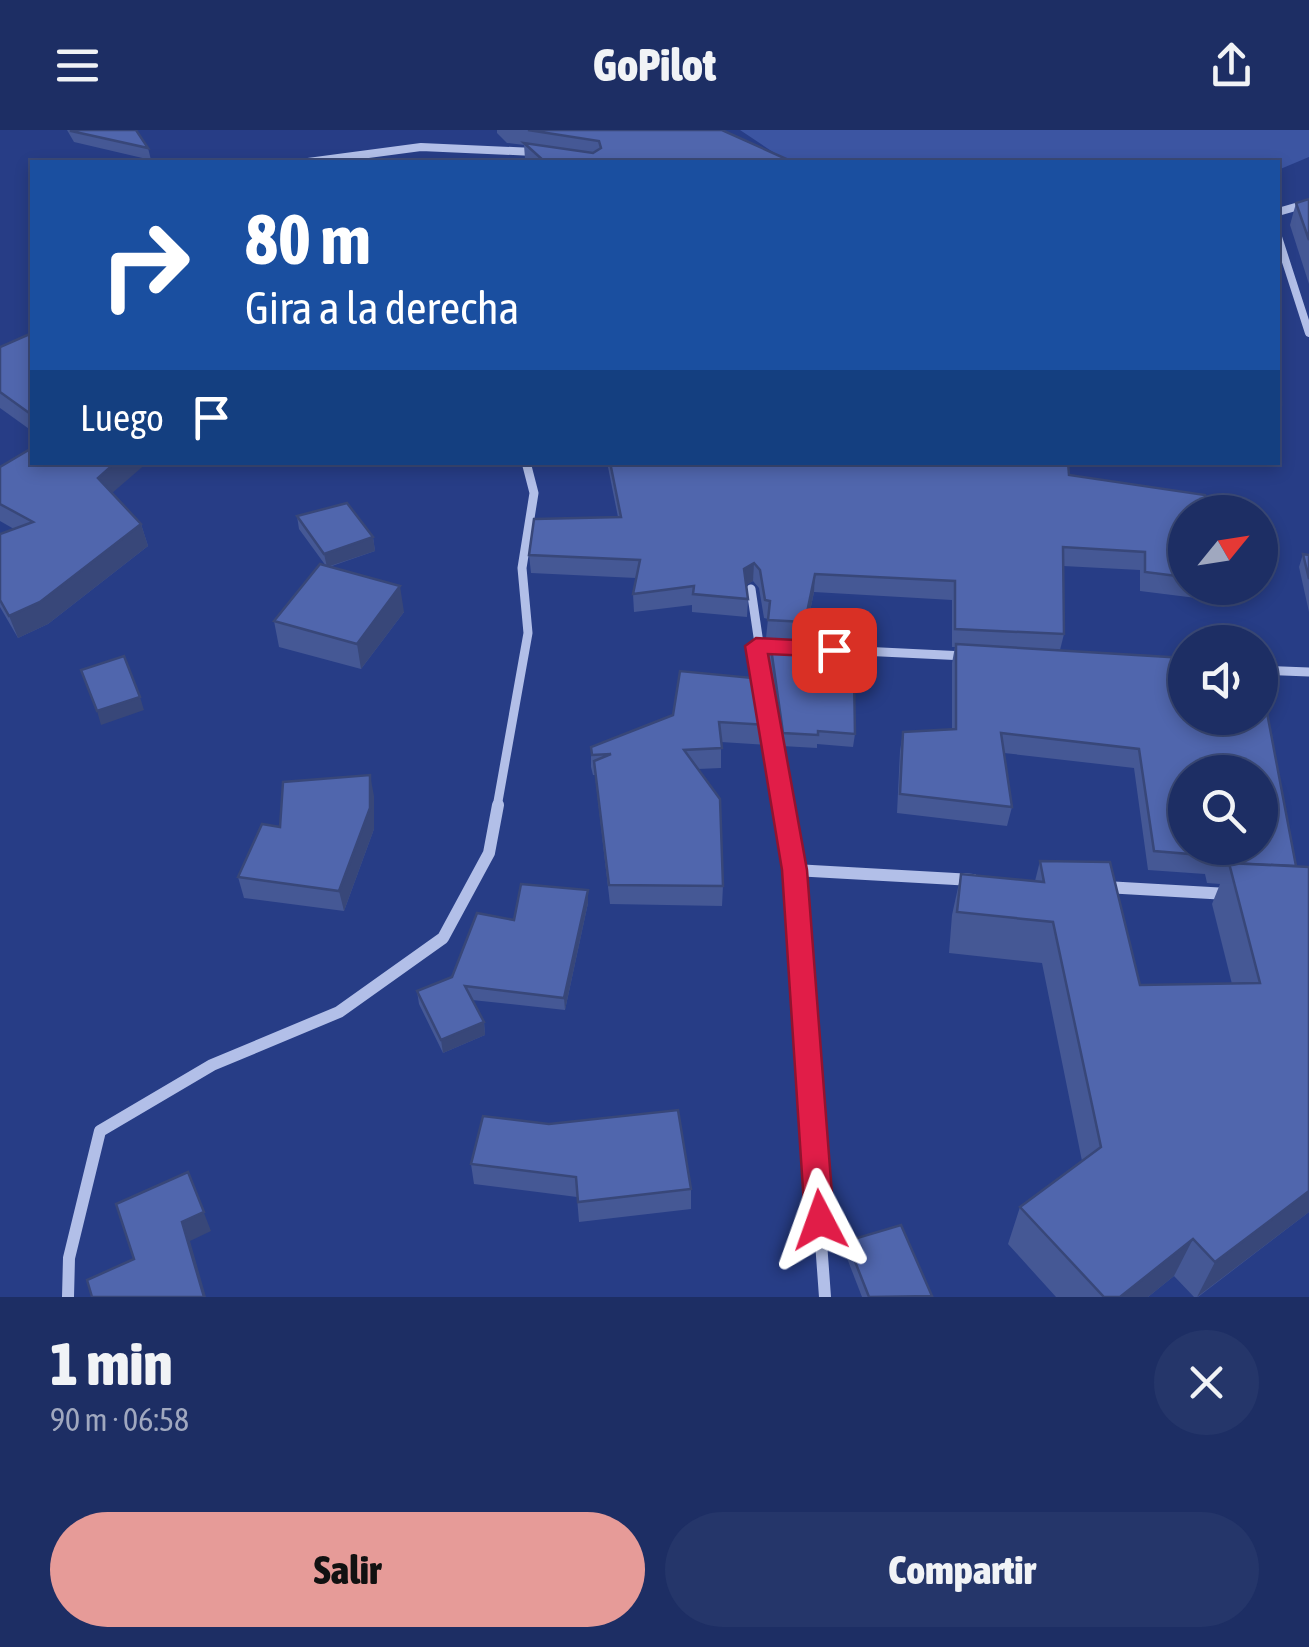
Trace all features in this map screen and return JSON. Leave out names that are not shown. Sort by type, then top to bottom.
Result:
[{"type":"street","points":[[322,160],[418,146],[504,147],[538,152]]},
{"type":"street","points":[[1280,211],[1309,203]]},
{"type":"street","points":[[1280,243],[1309,332]]},
{"type":"street","points":[[68,1297],[69,1258],[100,1131],[212,1065],[339,1012],[443,938],[490,852],[528,633],[522,568],[534,494],[527,465]]},
{"type":"street","points":[[752,588],[756,646],[794,870],[825,1297]]},
{"type":"street","points":[[756,646],[970,656]]},
{"type":"street","points":[[1278,671],[1309,672]]},
{"type":"street","points":[[794,870],[992,881]]},
{"type":"street","points":[[1091,887],[1250,896]]},
{"type":"shaded area","points":[[740,130],[1309,130],[1309,157],[1280,169],[1280,160],[785,160]]},
{"type":"building","points":[[136,130],[148,148],[71,131]]},
{"type":"building","points":[[528,130],[722,130],[789,160],[543,160],[524,143],[593,153],[601,148],[599,141]]},
{"type":"building","points":[[1309,199],[1309,240],[1296,203]]},
{"type":"building","points":[[30,334],[30,414],[0,392],[0,347]]},
{"type":"building","points":[[30,449],[30,465],[113,465],[98,478],[141,524],[40,602],[9,616],[0,600],[0,534],[33,522],[0,504],[0,467]]},
{"type":"building","points":[[611,465],[1068,465],[1069,475],[1205,495],[1168,495],[1168,575],[1145,572],[1145,552],[1063,547],[1064,634],[955,629],[955,581],[815,574],[805,622],[768,620],[770,601],[765,600],[760,570],[754,563],[744,569],[748,599],[693,594],[694,586],[633,594],[640,560],[529,555],[534,519],[621,517]]},
{"type":"building","points":[[347,503],[373,537],[324,554],[297,516]]},
{"type":"building","points":[[1303,554],[1309,555],[1309,579]]},
{"type":"building","points":[[320,564],[400,586],[357,644],[274,621]]},
{"type":"building","points":[[770,641],[802,643],[796,671],[854,675],[855,734],[783,733]]},
{"type":"building","points":[[956,644],[1168,657],[1168,735],[1271,735],[1275,755],[1168,755],[1168,852],[1154,851],[1139,749],[1001,733],[1012,807],[900,794],[903,732],[956,729]]},
{"type":"building","points":[[124,656],[140,697],[97,711],[81,670]]},
{"type":"building","points":[[757,658],[767,725],[719,722],[722,748],[684,750],[720,799],[723,886],[609,885],[594,761],[611,754],[592,755],[591,747],[673,715],[680,671],[752,678]]},
{"type":"building","points":[[1278,771],[1296,866],[1274,865],[1278,865]]},
{"type":"building","points":[[370,775],[370,808],[339,891],[238,877],[262,824],[280,827],[283,782]]},
{"type":"building","points":[[1040,861],[1110,862],[1140,985],[1260,983],[1230,865],[1309,867],[1309,1191],[1215,1262],[1193,1239],[1120,1297],[1104,1297],[1020,1207],[1101,1147],[1053,922],[957,912],[961,874],[1044,882]]},
{"type":"building","points":[[521,884],[588,890],[564,998],[465,986],[484,1022],[441,1040],[417,991],[452,977],[477,913],[514,920]]},
{"type":"building","points":[[678,1110],[691,1189],[578,1202],[576,1177],[471,1164],[483,1116],[549,1124]]},
{"type":"building","points":[[188,1172],[204,1212],[182,1222],[204,1297],[92,1297],[87,1280],[134,1259],[116,1204]]},
{"type":"building","points":[[901,1225],[932,1296],[869,1297],[847,1241]]},
{"type":"route","points":[[820,1220],[794,870],[756,646],[834,650]]}]
